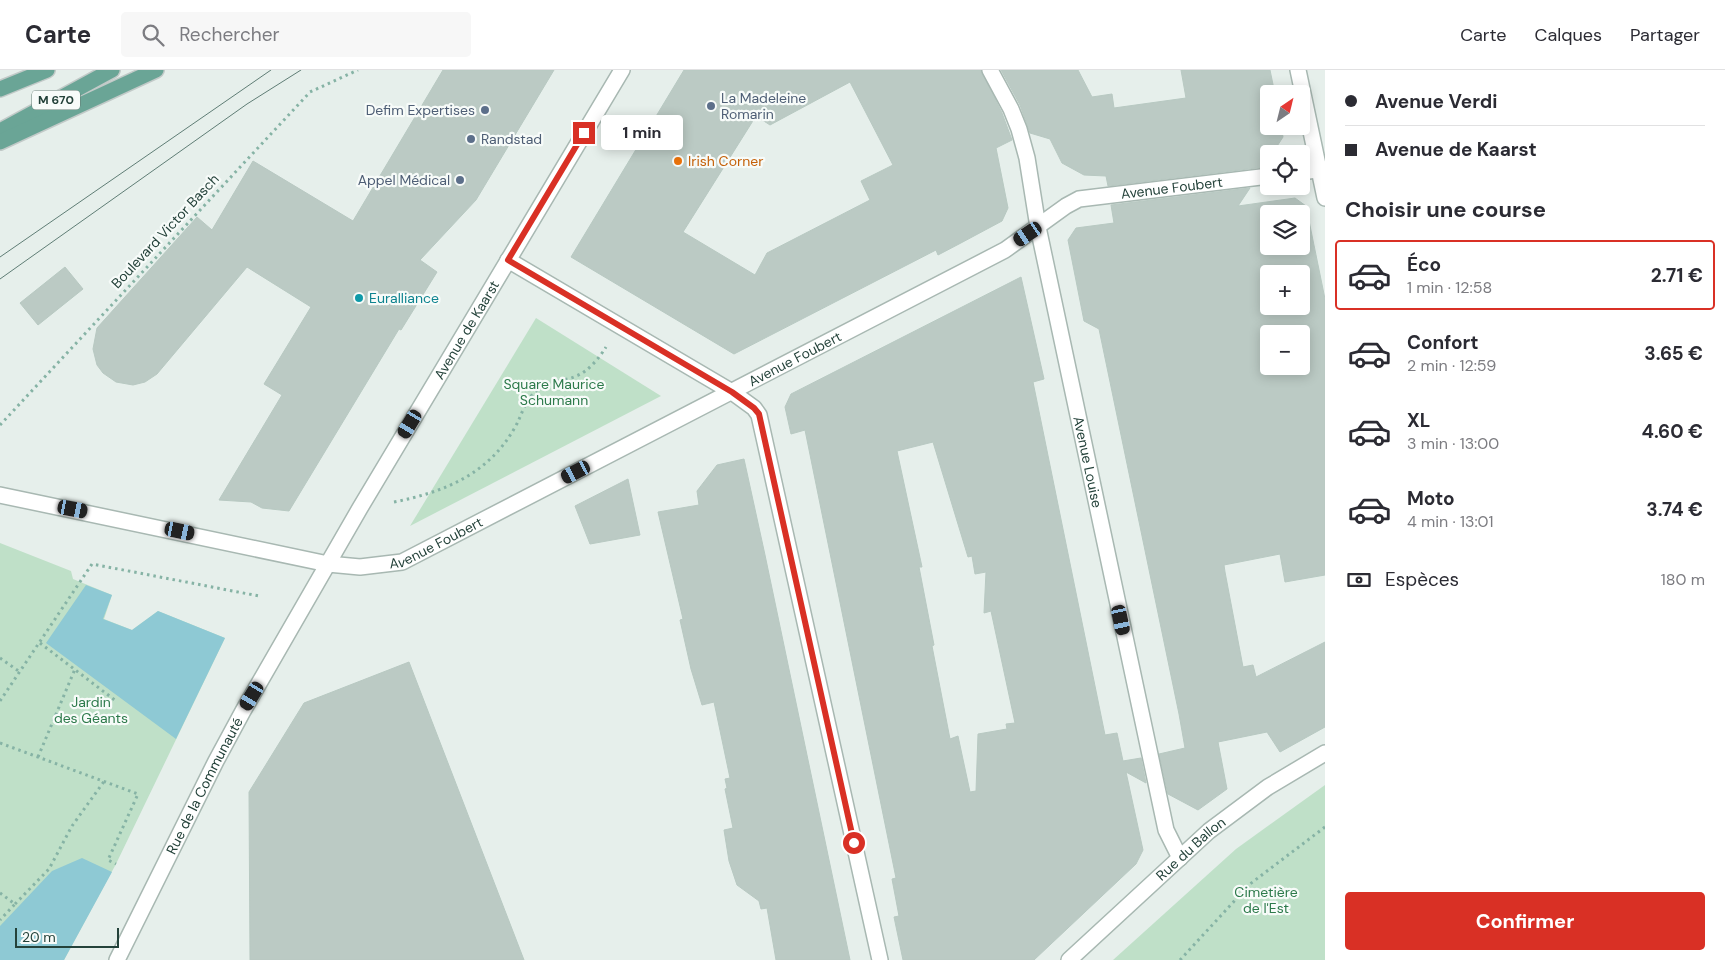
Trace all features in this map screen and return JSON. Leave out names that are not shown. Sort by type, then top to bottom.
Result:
[{"type":"main road","name":"M 670","points":[[0,89],[47,70]]},
{"type":"main road","name":"M 670","points":[[0,131],[112,70]]},
{"type":"main road","points":[[0,142],[156,70]]},
{"type":"street","name":"Avenue de Kaarst","points":[[328,564],[622,70]]},
{"type":"street","name":"Avenue Louise","points":[[990,70],[1011,109],[1027,158],[1038,227],[1166,830],[1180,858]]},
{"type":"street","points":[[1298,70],[1322,169],[1325,198]]},
{"type":"street","name":"Avenue Foubert","points":[[0,495],[328,564],[360,567],[402,562],[1005,250],[1066,206],[1079,199],[1260,177]]},
{"type":"street","points":[[508,260],[732,392],[759,414],[880,960]]},
{"type":"street","name":"Rue de la Communauté","points":[[117,960],[216,761],[328,564]]},
{"type":"street","name":"Rue du Ballon","points":[[1069,960],[1209,831],[1268,787],[1325,753]]},
{"type":"path","name":"Boulevard Victor Basch","points":[[0,425],[310,92],[358,70]]},
{"type":"path","points":[[360,508],[429,495],[486,464],[515,428],[523,406],[535,392],[553,381],[577,376],[600,358],[619,325]]},
{"type":"path","points":[[0,702],[92,564],[259,596]]},
{"type":"path","points":[[40,643],[116,700]]},
{"type":"path","points":[[0,658],[20,672]]},
{"type":"path","points":[[38,757],[75,669]]},
{"type":"path","points":[[0,743],[105,780],[138,794],[108,860],[116,864]]},
{"type":"path","points":[[0,920],[49,869],[72,826],[105,780]]},
{"type":"path","points":[[1180,960],[1250,884],[1325,827]]},
{"type":"path","points":[[0,893],[15,904]]},
{"type":"green space","name":"Square Maurice Schumann","points":[[536,318],[661,396],[410,526]]},
{"type":"green space","name":"Jardin des Géants","points":[[0,543],[71,571],[73,579],[112,595],[104,619],[132,630],[158,611],[225,638],[116,864],[64,960],[0,960]]},
{"type":"green space","name":"Cimetière de l'Est","points":[[1325,785],[1325,960],[1113,960],[1236,849]]},
{"type":"water","points":[[86,585],[112,595],[103,619],[132,630],[158,611],[225,638],[176,739],[46,643]]},
{"type":"water","points":[[82,858],[112,872],[64,960],[0,960],[0,926],[52,871]]},
{"type":"building","name":"Euralliance","points":[[443,70],[554,70],[476,200],[420,260],[437,272],[401,330],[399,329],[289,511],[262,508],[251,502],[219,500],[282,395],[264,384],[311,307],[247,267],[157,374],[145,382],[133,385],[116,382],[103,373],[97,365],[93,349],[97,328],[197,217],[212,230],[253,161],[353,221]]},
{"type":"building","points":[[684,70],[981,70],[1002,113],[1012,140],[996,148],[1008,208],[1002,221],[938,255],[936,250],[734,354],[571,257]],"holes":[[[850,82],[893,165],[861,181],[870,200],[767,253],[755,275],[683,232],[756,116],[770,125]]]},
{"type":"building","points":[[1001,70],[1078,70],[1092,97],[1112,94],[1114,108],[1186,98],[1181,70],[1270,70],[1273,85],[1260,85],[1260,135],[1283,135],[1283,137],[1278,145],[1260,145],[1260,167],[1108,186],[1106,176],[1084,175],[1062,163],[1050,139],[1030,133],[1020,105]]},
{"type":"building","points":[[1250,188],[1238,206],[1295,198],[1305,205],[1260,205],[1260,255],[1310,255],[1310,226],[1325,299],[1325,575],[1285,582],[1280,554],[1224,565],[1243,667],[1253,665],[1256,677],[1325,642],[1325,727],[1280,752],[1267,732],[1218,742],[1227,789],[1198,810],[1168,794],[1159,754],[1185,748],[1179,714],[1099,329],[1084,321],[1068,240],[1076,228],[1114,223],[1111,205]]},
{"type":"building","points":[[65,267],[83,289],[38,325],[20,303]]},
{"type":"building","points":[[1021,277],[1044,379],[1033,382],[1105,735],[1117,733],[1123,761],[1141,758],[1146,783],[1126,772],[1143,850],[1136,864],[1034,960],[903,960],[894,917],[899,916],[892,879],[896,878],[805,430],[791,434],[785,407],[791,394]],"holes":[[[933,442],[968,557],[972,556],[975,574],[986,572],[984,613],[991,611],[1015,723],[1006,724],[1007,729],[978,734],[976,791],[970,792],[958,736],[950,739],[919,567],[922,567],[897,451]]]},
{"type":"building","points":[[744,459],[850,960],[776,960],[767,908],[761,909],[759,901],[737,885],[729,861],[724,830],[733,828],[725,789],[727,788],[725,779],[730,778],[714,702],[702,705],[691,669],[680,620],[683,619],[658,512],[699,505],[697,491],[717,465]]},
{"type":"building","points":[[628,479],[640,535],[590,544],[575,506]]},
{"type":"building","points":[[409,662],[524,960],[250,960],[249,792],[304,703]]},
{"type":"tram line","points":[[0,257],[271,70]]},
{"type":"tram line","points":[[0,279],[247,104],[301,70]]},
{"type":"place","name":"La Madeleine Romarin","points":[[711,106]]},
{"type":"place","name":"Defim Expertises","points":[[485,110]]},
{"type":"place","name":"Randstad","points":[[471,139]]},
{"type":"place","name":"Irish Corner","points":[[678,161]]},
{"type":"place","name":"Appel Médical","points":[[460,180]]},
{"type":"place","name":"Euralliance","points":[[359,298]]},
{"type":"route","points":[[584,133],[508,260],[732,392],[759,414],[854,843]]}]
